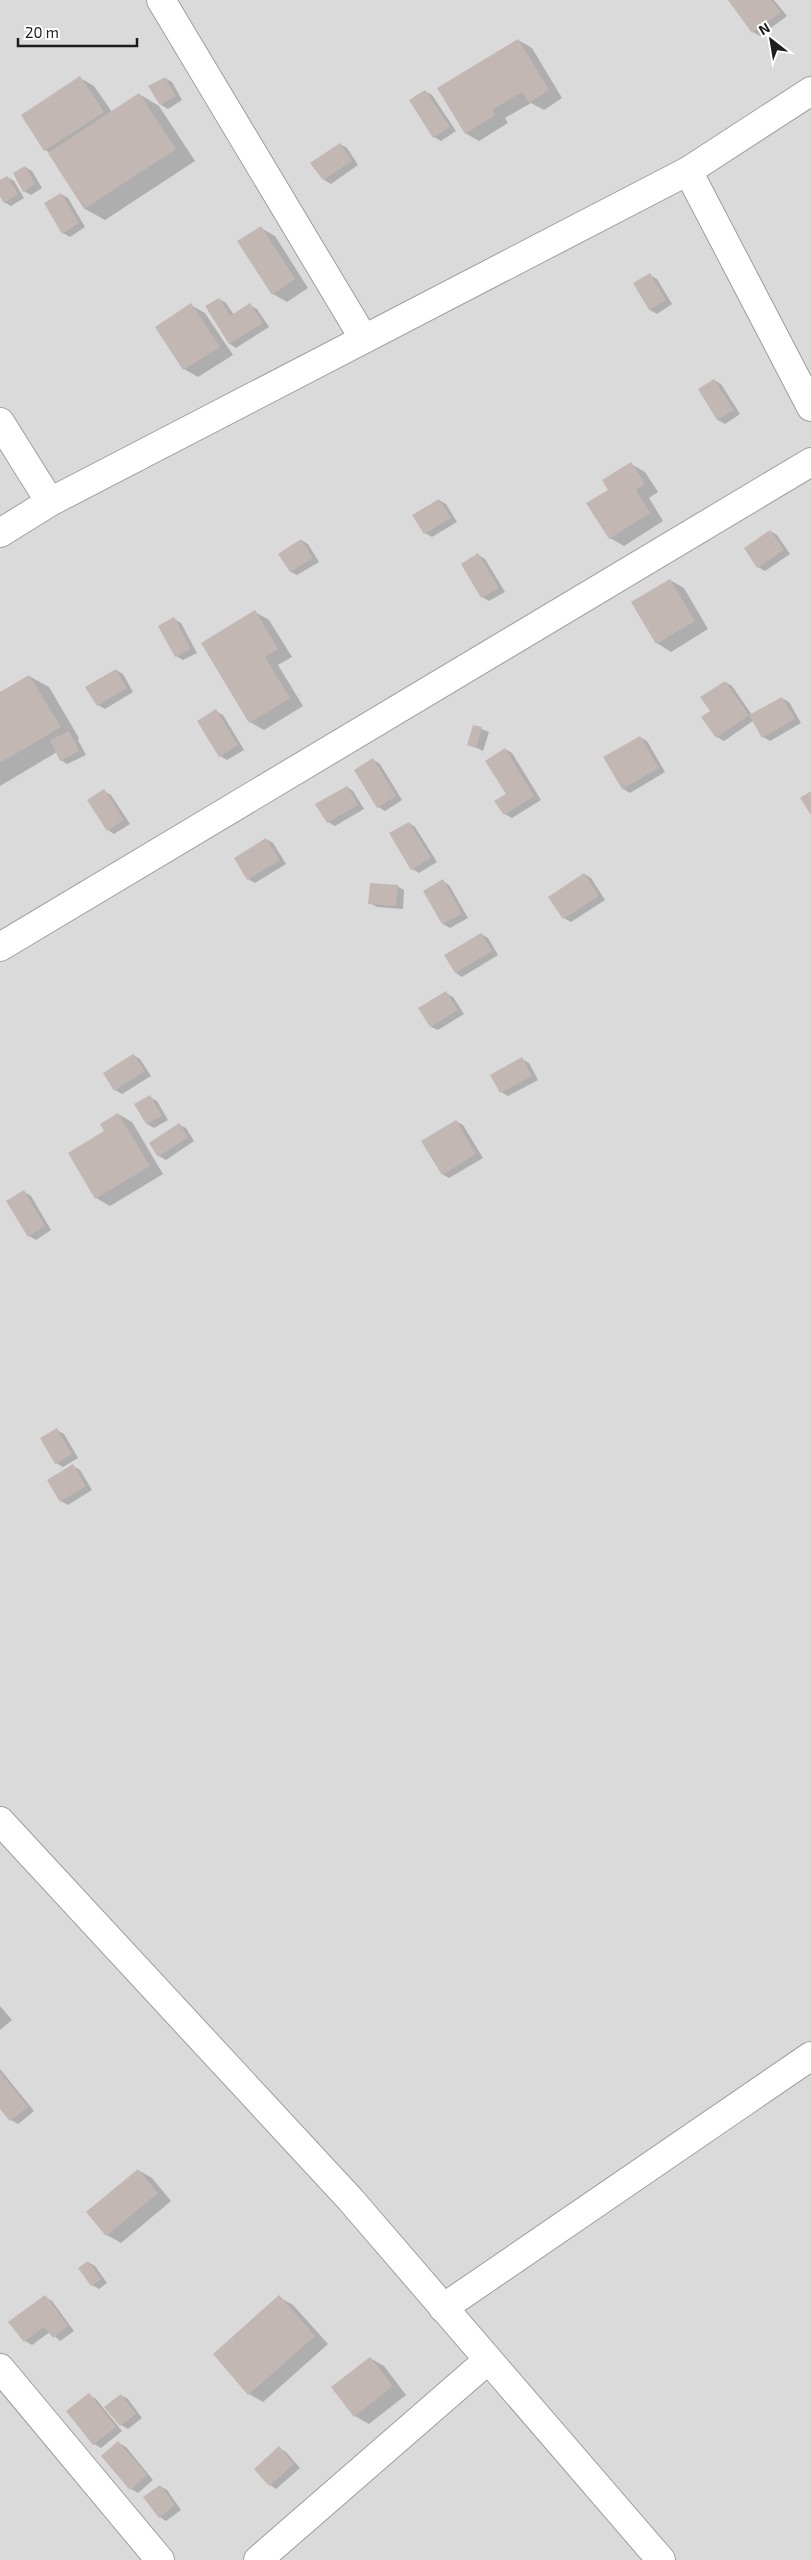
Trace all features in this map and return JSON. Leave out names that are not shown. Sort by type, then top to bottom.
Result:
[{"type":"street","points":[[162,0],[364,339]]},
{"type":"street","points":[[0,533],[50,502],[688,171],[811,91]]},
{"type":"street","points":[[688,171],[811,407]]},
{"type":"street","points":[[0,422],[50,502]]},
{"type":"street","points":[[0,947],[811,462]]},
{"type":"street","points":[[0,1821],[350,2199],[661,2560]]},
{"type":"street","points":[[443,2308],[811,2056]]},
{"type":"street","points":[[258,2560],[488,2360]]},
{"type":"street","points":[[0,2368],[160,2560]]},
{"type":"shaded area","points":[[0,0],[811,0],[811,2560],[0,2560]]},
{"type":"building","points":[[728,0],[771,0],[781,12],[752,33]]},
{"type":"building","points":[[518,39],[549,90],[529,103],[522,92],[492,110],[495,115],[465,134],[437,88]]},
{"type":"building","points":[[80,76],[104,112],[44,151],[21,115]]},
{"type":"building","points":[[165,77],[176,96],[160,105],[148,86]]},
{"type":"building","points":[[425,90],[450,127],[433,138],[409,100]]},
{"type":"building","points":[[139,93],[176,149],[84,209],[48,153]]},
{"type":"building","points":[[340,143],[352,161],[323,180],[310,163]]},
{"type":"building","points":[[25,166],[35,184],[23,192],[13,173]]},
{"type":"building","points":[[7,176],[18,194],[4,203],[0,197],[0,180]]},
{"type":"building","points":[[61,193],[79,223],[62,234],[44,203]]},
{"type":"building","points":[[261,226],[295,279],[272,295],[237,241]]},
{"type":"building","points":[[650,273],[666,300],[649,310],[633,283]]},
{"type":"building","points":[[219,298],[230,316],[250,303],[263,323],[229,344],[205,306]]},
{"type":"building","points":[[191,303],[220,347],[183,370],[155,327]]},
{"type":"building","points":[[714,379],[734,410],[717,420],[698,389]]},
{"type":"building","points":[[631,462],[645,484],[636,490],[650,513],[609,539],[586,503],[608,490],[602,480]]},
{"type":"building","points":[[439,499],[451,518],[424,534],[412,515]]},
{"type":"building","points":[[770,530],[784,550],[757,568],[744,548]]},
{"type":"building","points":[[301,539],[313,558],[290,572],[278,554]]},
{"type":"building","points":[[478,553],[499,588],[481,598],[461,564]]},
{"type":"building","points":[[670,579],[695,621],[656,644],[631,602]]},
{"type":"building","points":[[255,610],[278,649],[265,657],[290,698],[249,723],[201,643]]},
{"type":"building","points":[[174,617],[191,649],[175,657],[158,626]]},
{"type":"building","points":[[116,669],[127,688],[97,706],[85,687]]},
{"type":"building","points":[[29,675],[61,727],[0,763],[0,692]]},
{"type":"building","points":[[725,681],[749,715],[716,738],[701,717],[710,711],[700,697]]},
{"type":"building","points":[[782,697],[795,719],[762,738],[749,715]]},
{"type":"building","points":[[216,709],[238,745],[219,757],[197,721]]},
{"type":"building","points":[[473,725],[482,727],[476,748],[467,745]]},
{"type":"building","points":[[69,731],[79,751],[60,761],[50,740]]},
{"type":"building","points":[[640,736],[659,768],[622,789],[603,757]]},
{"type":"building","points":[[505,748],[534,796],[504,815],[494,801],[506,794],[485,761]]},
{"type":"building","points":[[373,758],[396,796],[377,808],[354,770]]},
{"type":"building","points":[[347,786],[358,805],[327,823],[315,804]]},
{"type":"building","points":[[104,789],[124,820],[107,831],[87,800]]},
{"type":"building","points":[[811,791],[811,815],[800,798]]},
{"type":"building","points":[[409,822],[431,858],[411,870],[389,833]]},
{"type":"building","points":[[266,838],[280,860],[247,880],[234,858]]},
{"type":"building","points":[[584,873],[599,896],[563,919],[548,897]]},
{"type":"building","points":[[443,879],[462,914],[442,924],[423,891]]},
{"type":"building","points":[[370,883],[398,885],[396,906],[368,904]]},
{"type":"building","points":[[481,933],[492,951],[455,973],[444,955]]},
{"type":"building","points":[[446,991],[458,1010],[430,1027],[418,1008]]},
{"type":"building","points":[[133,1054],[145,1071],[114,1091],[103,1073]]},
{"type":"building","points":[[522,1057],[532,1076],[500,1093],[490,1075]]},
{"type":"building","points":[[150,1095],[162,1116],[146,1124],[134,1104]]},
{"type":"building","points":[[118,1113],[150,1166],[95,1199],[68,1153],[104,1131],[100,1124]]},
{"type":"building","points":[[456,1120],[476,1154],[442,1175],[421,1141]]},
{"type":"building","points":[[179,1123],[188,1137],[158,1157],[149,1143]]},
{"type":"building","points":[[24,1190],[45,1226],[28,1237],[6,1201]]},
{"type":"building","points":[[57,1428],[72,1454],[55,1464],[40,1438]]},
{"type":"building","points":[[73,1464],[86,1486],[60,1502],[47,1480]]},
{"type":"building","points":[[0,2072],[28,2107],[10,2121],[0,2109]]},
{"type":"building","points":[[138,2169],[158,2193],[106,2236],[86,2212]]},
{"type":"building","points":[[88,2261],[101,2279],[91,2286],[78,2268]]},
{"type":"building","points":[[45,2295],[68,2326],[53,2338],[44,2327],[24,2342],[8,2322]]},
{"type":"building","points":[[279,2295],[315,2336],[248,2395],[213,2354]]},
{"type":"building","points":[[370,2357],[393,2386],[354,2417],[331,2387]]},
{"type":"building","points":[[89,2393],[116,2427],[93,2445],[66,2411]]},
{"type":"building","points":[[121,2394],[136,2414],[120,2426],[104,2407]]},
{"type":"building","points":[[118,2441],[147,2475],[130,2490],[101,2456]]},
{"type":"building","points":[[279,2446],[294,2464],[269,2486],[254,2469]]},
{"type":"building","points":[[160,2485],[175,2505],[159,2518],[143,2497]]}]
